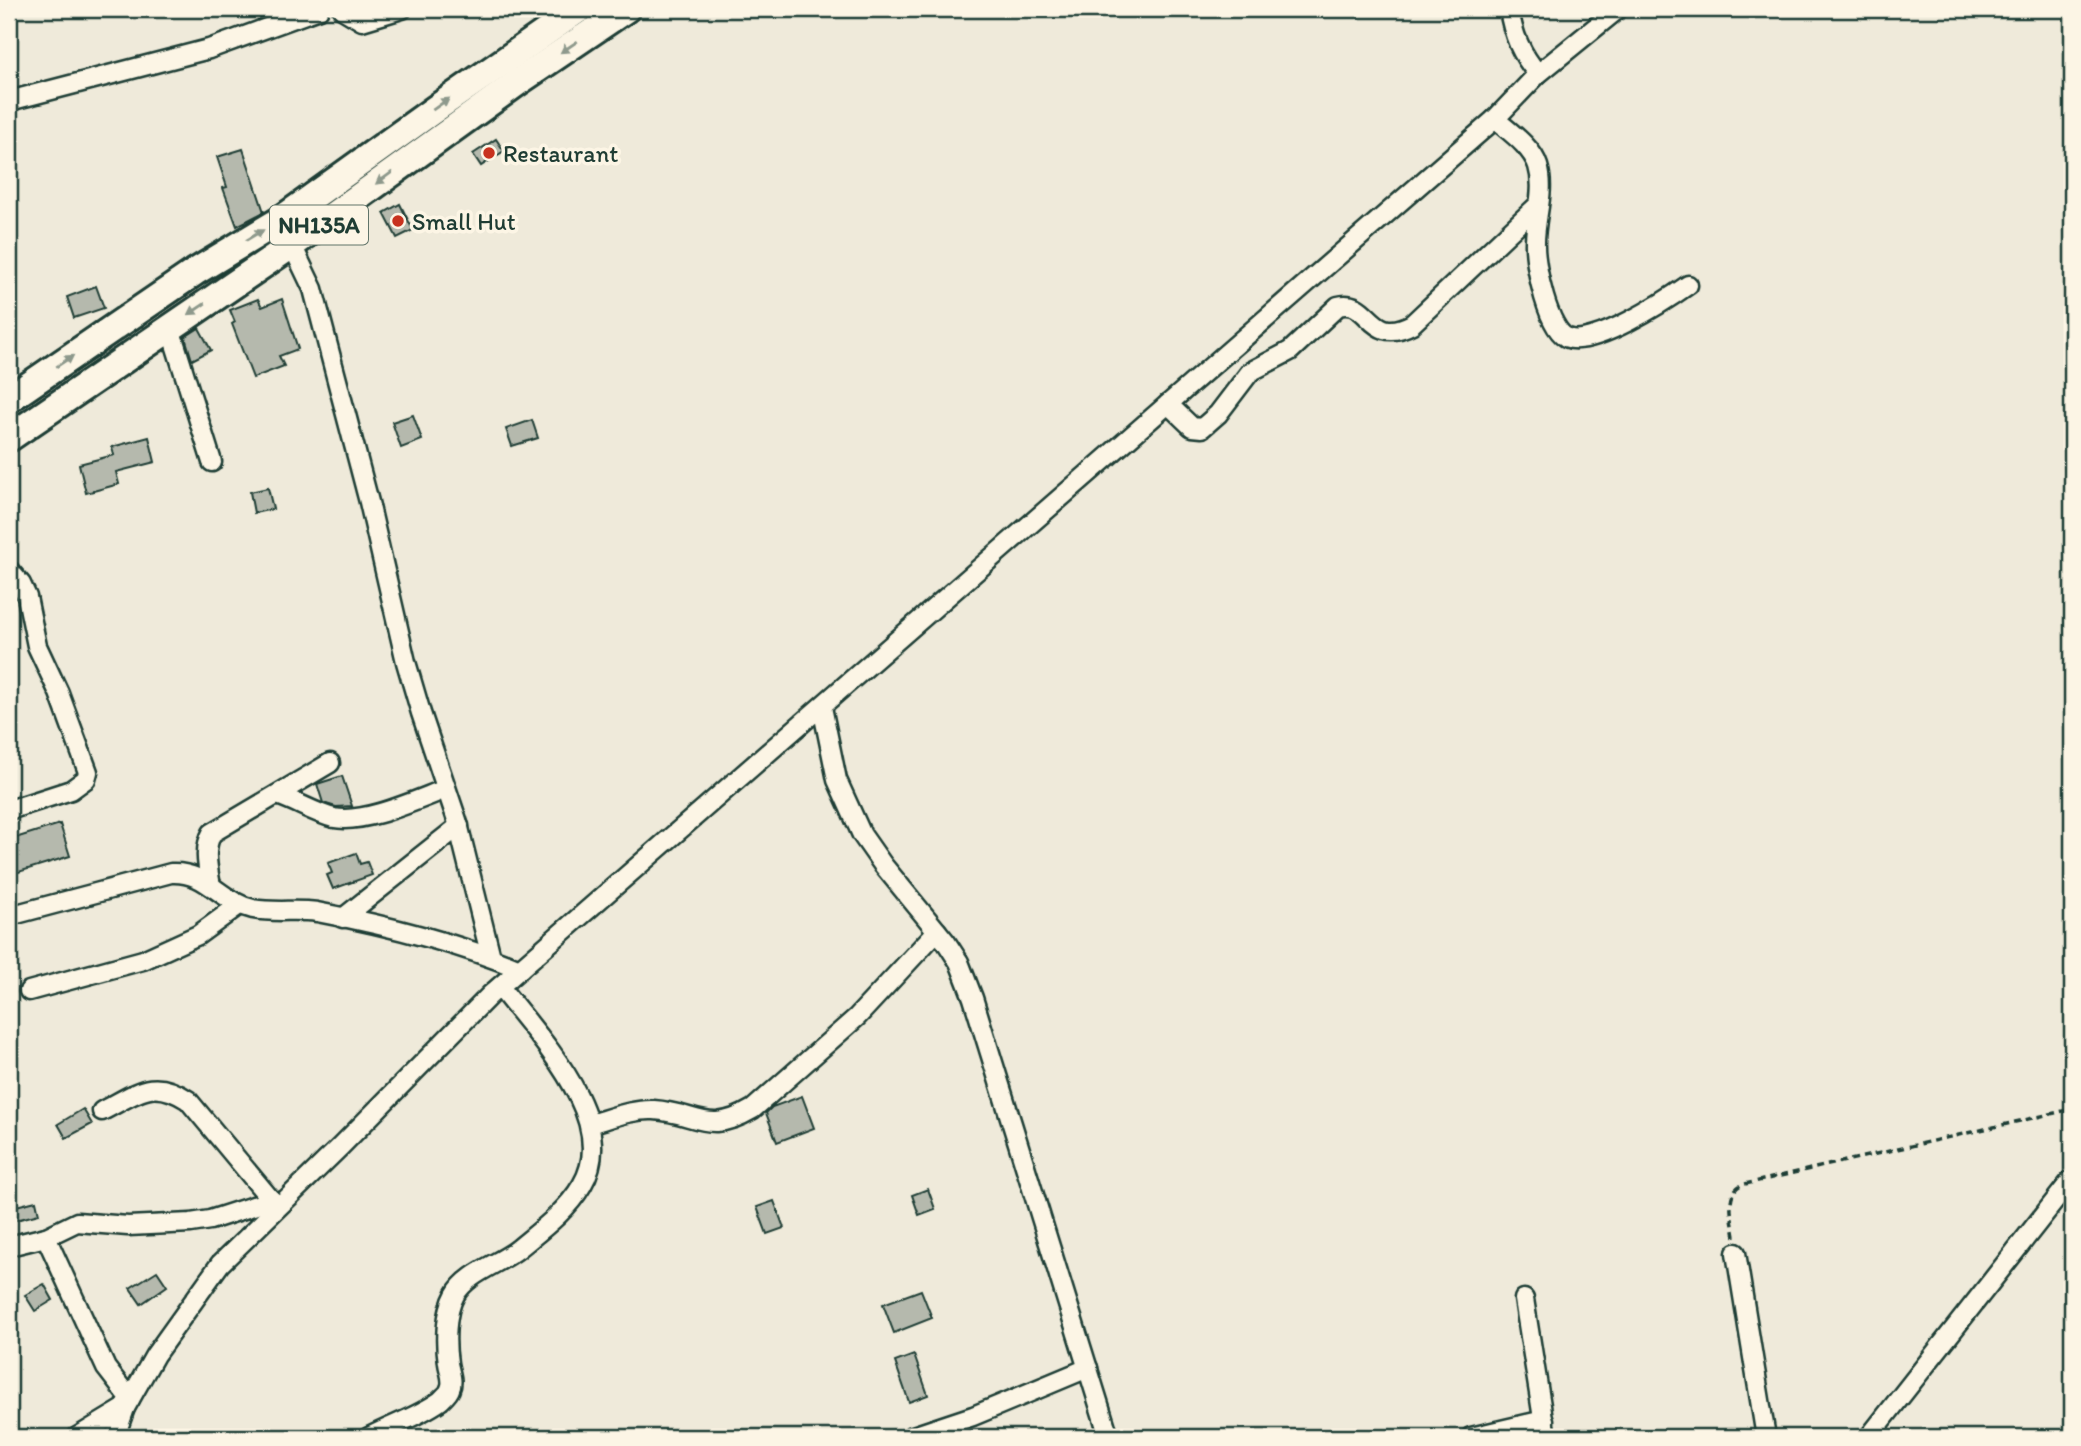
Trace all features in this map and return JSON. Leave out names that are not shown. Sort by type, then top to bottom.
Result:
[{"type":"highway","name":"NH135A","points":[[9,399],[195,272],[279,221],[435,108],[579,9]]},
{"type":"highway","name":"NH135A","points":[[9,438],[292,245],[518,82],[626,9]]},
{"type":"street","points":[[9,101],[209,49],[320,9]]},
{"type":"street","points":[[342,9],[362,21],[402,9]]},
{"type":"street","points":[[1509,9],[1520,49],[1538,74]]},
{"type":"street","points":[[115,1437],[127,1404],[155,1355],[220,1264],[274,1203],[340,1147],[500,987],[1495,119],[1538,74],[1618,9]]},
{"type":"street","points":[[1495,119],[1525,146],[1537,162],[1541,189],[1535,247],[1537,270],[1546,302],[1559,331],[1566,338],[1575,340],[1587,337],[1634,320],[1688,285]]},
{"type":"street","points":[[1168,404],[1192,427],[1202,428],[1218,414],[1250,372],[1290,351],[1338,306],[1350,305],[1358,308],[1387,331],[1395,332],[1412,324],[1538,205]]},
{"type":"street","points":[[292,245],[313,289],[369,502],[406,662],[458,826],[491,957]]},
{"type":"street","points":[[170,328],[212,462]]},
{"type":"street","points":[[9,570],[21,584],[27,597],[37,646],[59,693],[88,772],[86,779],[71,790],[9,810]]},
{"type":"street","points":[[822,707],[837,780],[862,835],[959,962],[973,998],[1110,1437]]},
{"type":"street","points":[[211,886],[207,853],[212,833],[330,763]]},
{"type":"street","points":[[277,795],[335,818],[349,818],[396,807],[446,789]]},
{"type":"street","points":[[343,918],[458,826]]},
{"type":"street","points":[[9,916],[171,873],[187,872],[239,905],[269,911],[315,912],[374,923],[491,957],[520,970]]},
{"type":"street","points":[[29,991],[143,960],[198,935],[239,905]]},
{"type":"street","points":[[590,1124],[635,1111],[655,1110],[700,1121],[721,1123],[736,1119],[753,1109],[814,1058],[937,931]]},
{"type":"street","points":[[369,1437],[440,1401],[451,1389],[446,1346],[449,1312],[454,1296],[471,1279],[511,1254],[542,1229],[569,1203],[590,1168],[593,1146],[590,1124],[581,1101],[568,1077],[500,987]]},
{"type":"street","points":[[102,1111],[142,1091],[159,1087],[174,1091],[188,1100],[274,1203]]},
{"type":"street","points":[[1869,1437],[2072,1179]]},
{"type":"street","points":[[9,1246],[46,1237],[77,1222],[128,1226],[191,1223],[274,1203]]},
{"type":"street","points":[[46,1237],[106,1368],[127,1404]]},
{"type":"street","points":[[1737,1253],[1766,1437]]},
{"type":"street","points":[[1471,1437],[1545,1429],[1524,1299]]},
{"type":"street","points":[[910,1437],[973,1416],[1088,1368]]},
{"type":"street","points":[[77,1437],[127,1404]]},
{"type":"path","points":[[1737,1253],[1730,1197],[1734,1188],[2072,1109]]},
{"type":"building","name":"Restaurant","points":[[496,139],[504,151],[481,166],[473,154]]},
{"type":"building","points":[[243,149],[264,212],[237,226],[223,188],[227,187],[217,157]]},
{"type":"building","name":"Small Hut","points":[[400,204],[413,230],[397,238],[384,213]]},
{"type":"building","points":[[96,286],[104,308],[74,318],[67,297]]},
{"type":"building","points":[[258,299],[262,307],[282,299],[298,349],[279,356],[284,366],[253,378],[232,324],[235,322],[230,310]]},
{"type":"building","points":[[199,328],[211,350],[192,360],[185,337]]},
{"type":"building","points":[[413,415],[422,440],[401,448],[392,422]]},
{"type":"building","points":[[532,420],[538,438],[512,446],[506,429]]},
{"type":"building","points":[[149,437],[155,462],[116,472],[119,484],[86,493],[79,464],[114,455],[112,447]]},
{"type":"building","points":[[268,488],[273,509],[254,513],[250,492]]},
{"type":"building","points":[[342,776],[352,806],[336,807],[323,803],[317,784]]},
{"type":"building","points":[[60,824],[70,856],[9,875],[9,840]]},
{"type":"building","points":[[356,853],[360,864],[367,862],[372,875],[333,889],[327,875],[332,873],[328,863]]},
{"type":"building","points":[[802,1096],[814,1128],[777,1142],[766,1113],[772,1107]]},
{"type":"building","points":[[83,1109],[92,1124],[66,1138],[58,1124]]},
{"type":"building","points":[[928,1189],[935,1209],[919,1215],[912,1195]]},
{"type":"building","points":[[36,1201],[39,1214],[16,1220],[12,1207]]},
{"type":"building","points":[[774,1201],[784,1228],[767,1234],[757,1207]]},
{"type":"building","points":[[157,1271],[167,1286],[141,1304],[130,1288]]},
{"type":"building","points":[[44,1284],[53,1300],[35,1311],[25,1295]]},
{"type":"building","points":[[921,1290],[932,1318],[894,1333],[883,1304]]},
{"type":"building","points":[[914,1355],[928,1395],[909,1402],[895,1362]]},
{"type":"place","name":"Restaurant","points":[[489,153]]},
{"type":"place","name":"Small Hut","points":[[398,221]]}]
